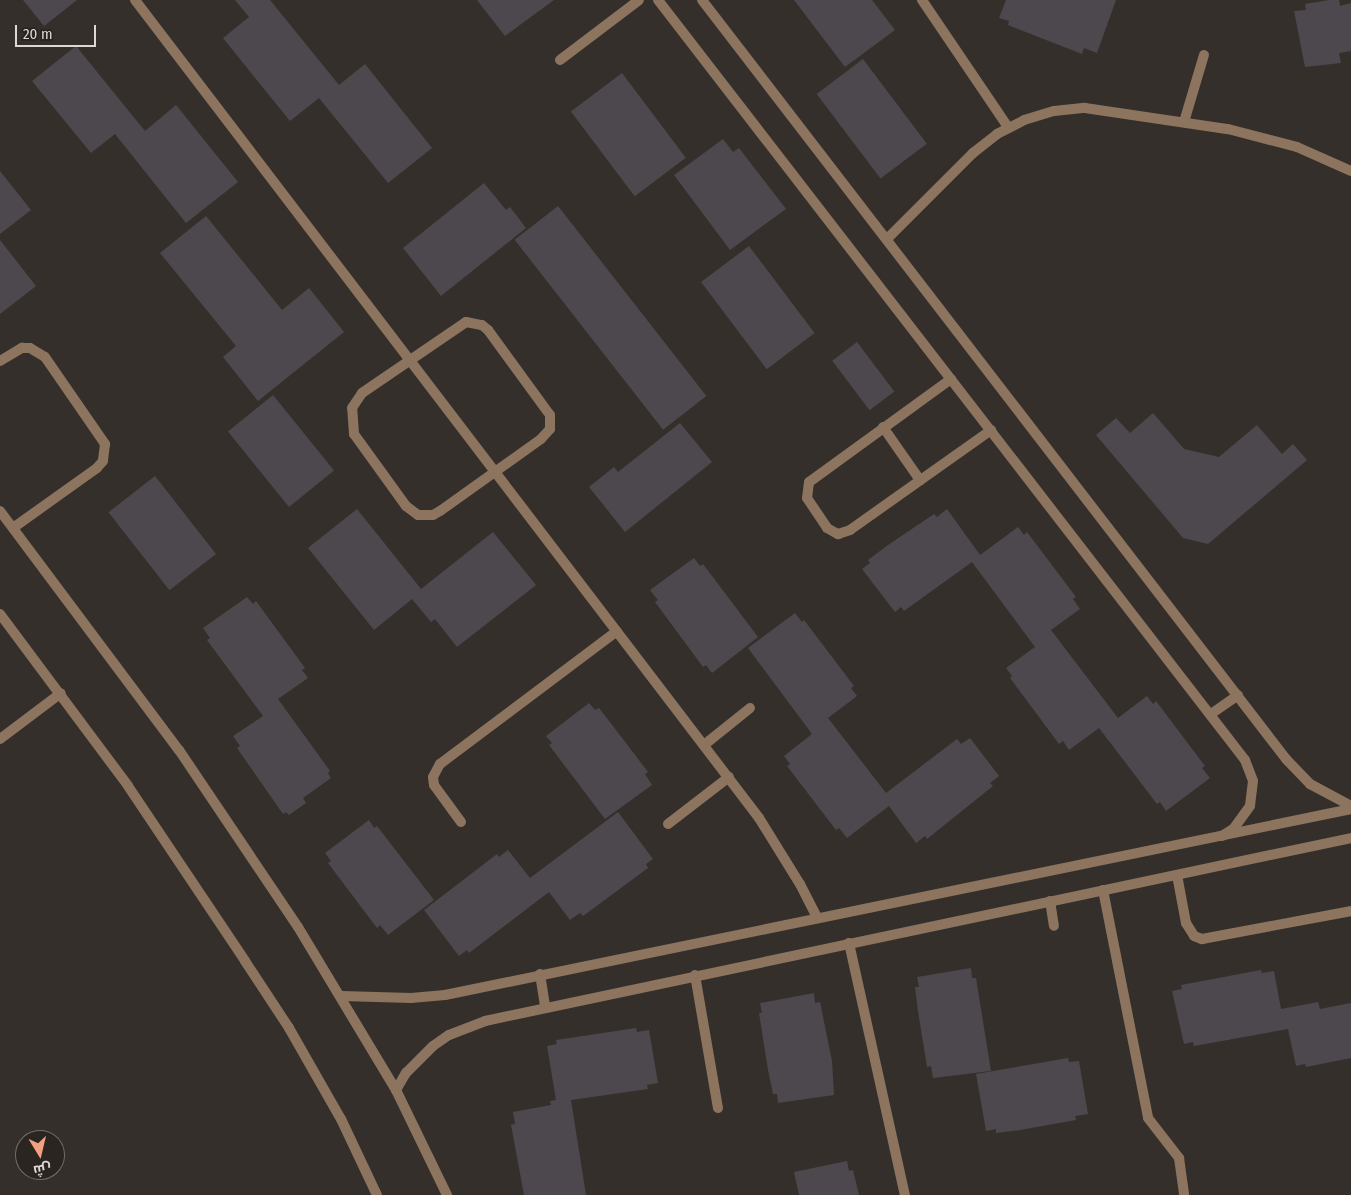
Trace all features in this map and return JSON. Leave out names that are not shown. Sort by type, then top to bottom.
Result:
[{"type":"street","points":[[136,0],[729,778],[781,850],[817,918]]},
{"type":"street","points":[[560,60],[639,0]]},
{"type":"street","points":[[658,0],[1245,760],[1253,781],[1246,812],[1233,828],[1222,836]]},
{"type":"street","points":[[702,0],[1297,772],[1324,794],[1351,807]]},
{"type":"street","points":[[922,0],[1008,127]]},
{"type":"street","points":[[1184,122],[1204,55]]},
{"type":"street","points":[[887,239],[973,153],[1008,127],[1054,111],[1085,108],[1184,122],[1263,137],[1351,171]]},
{"type":"street","points":[[466,322],[475,322],[488,330],[546,409],[552,422],[547,435],[433,515],[418,515],[406,506],[354,434],[350,417],[362,393],[410,360],[466,322]]},
{"type":"street","points":[[0,361],[22,348],[30,348],[45,356],[105,444],[103,461],[97,468],[13,528]]},
{"type":"street","points":[[951,378],[814,476],[806,490],[811,505],[832,532],[845,533],[991,430]]},
{"type":"street","points":[[883,427],[920,480]]},
{"type":"street","points":[[0,511],[179,750],[342,996],[396,1090],[446,1195]]},
{"type":"street","points":[[0,614],[61,693],[187,872],[289,1028],[340,1119],[378,1195]]},
{"type":"street","points":[[461,822],[434,785],[433,777],[440,764],[617,632]]},
{"type":"street","points":[[0,739],[61,693]]},
{"type":"street","points":[[1211,714],[1238,695]]},
{"type":"street","points":[[704,745],[750,708]]},
{"type":"street","points":[[668,824],[729,778]]},
{"type":"street","points":[[342,996],[376,998],[436,996],[1222,836],[1351,807]]},
{"type":"street","points":[[396,1090],[418,1058],[449,1035],[485,1021],[695,975],[1351,838]]},
{"type":"street","points":[[1177,875],[1186,923],[1194,936],[1202,938],[1351,911]]},
{"type":"street","points":[[1103,890],[1148,1118],[1179,1158],[1184,1195]]},
{"type":"street","points":[[1050,901],[1054,926]]},
{"type":"street","points":[[848,943],[905,1195]]},
{"type":"street","points":[[540,974],[545,1007]]},
{"type":"street","points":[[695,975],[718,1108]]},
{"type":"building","points":[[23,0],[77,0],[44,26]]},
{"type":"building","points":[[235,0],[270,0],[339,85],[365,64],[432,148],[388,183],[319,98],[290,121],[223,38],[249,17]]},
{"type":"building","points":[[477,0],[554,0],[505,36]]},
{"type":"building","points":[[794,0],[872,0],[895,30],[845,67]]},
{"type":"building","points":[[1006,0],[1116,0],[1097,53],[1084,48],[1082,54],[1008,25],[1009,21],[999,18]]},
{"type":"building","points":[[1339,0],[1340,6],[1351,3],[1351,51],[1339,53],[1341,63],[1305,67],[1294,11],[1306,10],[1305,4]]},
{"type":"building","points":[[76,46],[145,131],[176,105],[238,182],[186,223],[115,134],[91,153],[32,81]]},
{"type":"building","points":[[863,59],[927,144],[880,179],[817,94]]},
{"type":"building","points":[[622,73],[686,158],[635,196],[571,112]]},
{"type":"building","points":[[723,139],[733,152],[739,148],[786,209],[730,250],[674,175]]},
{"type":"building","points":[[0,171],[31,210],[0,234]]},
{"type":"building","points":[[484,183],[506,210],[510,207],[526,228],[441,296],[403,248]]},
{"type":"building","points":[[558,206],[706,396],[663,430],[515,240]]},
{"type":"building","points":[[206,216],[282,310],[309,288],[344,332],[258,401],[223,357],[236,346],[160,253]]},
{"type":"building","points":[[0,240],[36,286],[0,314]]},
{"type":"building","points":[[749,246],[815,333],[767,369],[701,282]]},
{"type":"building","points":[[857,342],[894,392],[870,410],[832,361]]},
{"type":"building","points":[[273,395],[334,470],[289,507],[228,432]]},
{"type":"building","points":[[1153,413],[1184,449],[1219,457],[1257,425],[1282,454],[1293,444],[1307,460],[1208,544],[1183,538],[1096,435],[1116,418],[1130,433]]},
{"type":"building","points":[[680,423],[712,462],[625,532],[589,487],[614,467],[618,472]]},
{"type":"building","points":[[155,476],[216,554],[169,590],[109,512]]},
{"type":"building","points":[[357,509],[421,589],[493,532],[536,585],[457,647],[435,619],[431,622],[412,599],[374,630],[308,548]]},
{"type":"building","points":[[947,509],[980,555],[1018,527],[1024,535],[1027,532],[1076,597],[1073,599],[1080,609],[1051,630],[1118,718],[1147,696],[1153,704],[1156,701],[1205,766],[1202,768],[1210,778],[1166,811],[1160,802],[1157,804],[1099,728],[1069,750],[1063,741],[1059,744],[1010,678],[1012,676],[1006,668],[1035,647],[972,562],[904,611],[901,607],[895,612],[862,569],[870,563],[868,560],[888,545],[934,514],[937,517]]},
{"type":"building","points":[[694,558],[700,566],[703,564],[758,637],[712,673],[706,665],[703,667],[655,602],[658,600],[650,590]]},
{"type":"building","points":[[247,597],[253,604],[256,601],[305,668],[302,670],[308,678],[278,699],[330,771],[328,773],[331,778],[303,798],[306,803],[289,815],[286,812],[283,814],[237,748],[240,746],[233,736],[263,716],[207,640],[210,638],[203,628]]},
{"type":"building","points":[[795,613],[802,622],[804,620],[854,686],[851,688],[857,696],[828,718],[886,793],[957,739],[961,744],[970,738],[999,776],[990,783],[993,786],[927,839],[925,836],[916,843],[889,806],[847,838],[839,828],[836,830],[787,766],[790,764],[784,756],[812,734],[748,648]]},
{"type":"building","points":[[589,703],[595,710],[599,708],[626,743],[648,772],[645,774],[652,785],[605,819],[549,745],[552,743],[546,736]]},
{"type":"building","points":[[618,812],[653,859],[646,864],[648,868],[583,916],[580,913],[570,920],[549,892],[469,953],[467,950],[459,956],[424,910],[497,854],[499,857],[508,850],[530,878]]},
{"type":"building","points":[[369,820],[374,828],[377,826],[434,900],[388,935],[380,925],[377,928],[328,863],[331,861],[325,853]]},
{"type":"building","points":[[971,968],[972,978],[976,978],[991,1071],[933,1078],[931,1066],[927,1067],[918,1011],[915,987],[919,987],[917,977]]},
{"type":"building","points":[[1261,970],[1262,973],[1274,971],[1281,1009],[1318,1002],[1320,1009],[1351,1003],[1351,1058],[1306,1067],[1305,1064],[1296,1066],[1288,1029],[1194,1046],[1193,1042],[1184,1044],[1172,991],[1182,989],[1181,985]]},
{"type":"building","points":[[814,993],[815,1003],[820,1002],[832,1061],[834,1095],[778,1103],[777,1094],[773,1094],[768,1070],[759,1013],[762,1013],[760,1003]]},
{"type":"building","points":[[636,1028],[637,1032],[649,1030],[658,1083],[647,1085],[648,1089],[571,1100],[586,1195],[524,1195],[511,1125],[515,1124],[513,1112],[551,1105],[550,1101],[556,1100],[547,1046],[557,1044],[556,1040]]},
{"type":"building","points":[[1068,1058],[1069,1062],[1079,1061],[1088,1114],[1075,1116],[1076,1120],[1020,1130],[996,1133],[996,1129],[986,1131],[976,1074]]},
{"type":"building","points":[[847,1161],[849,1171],[853,1170],[859,1195],[799,1195],[794,1172]]}]
